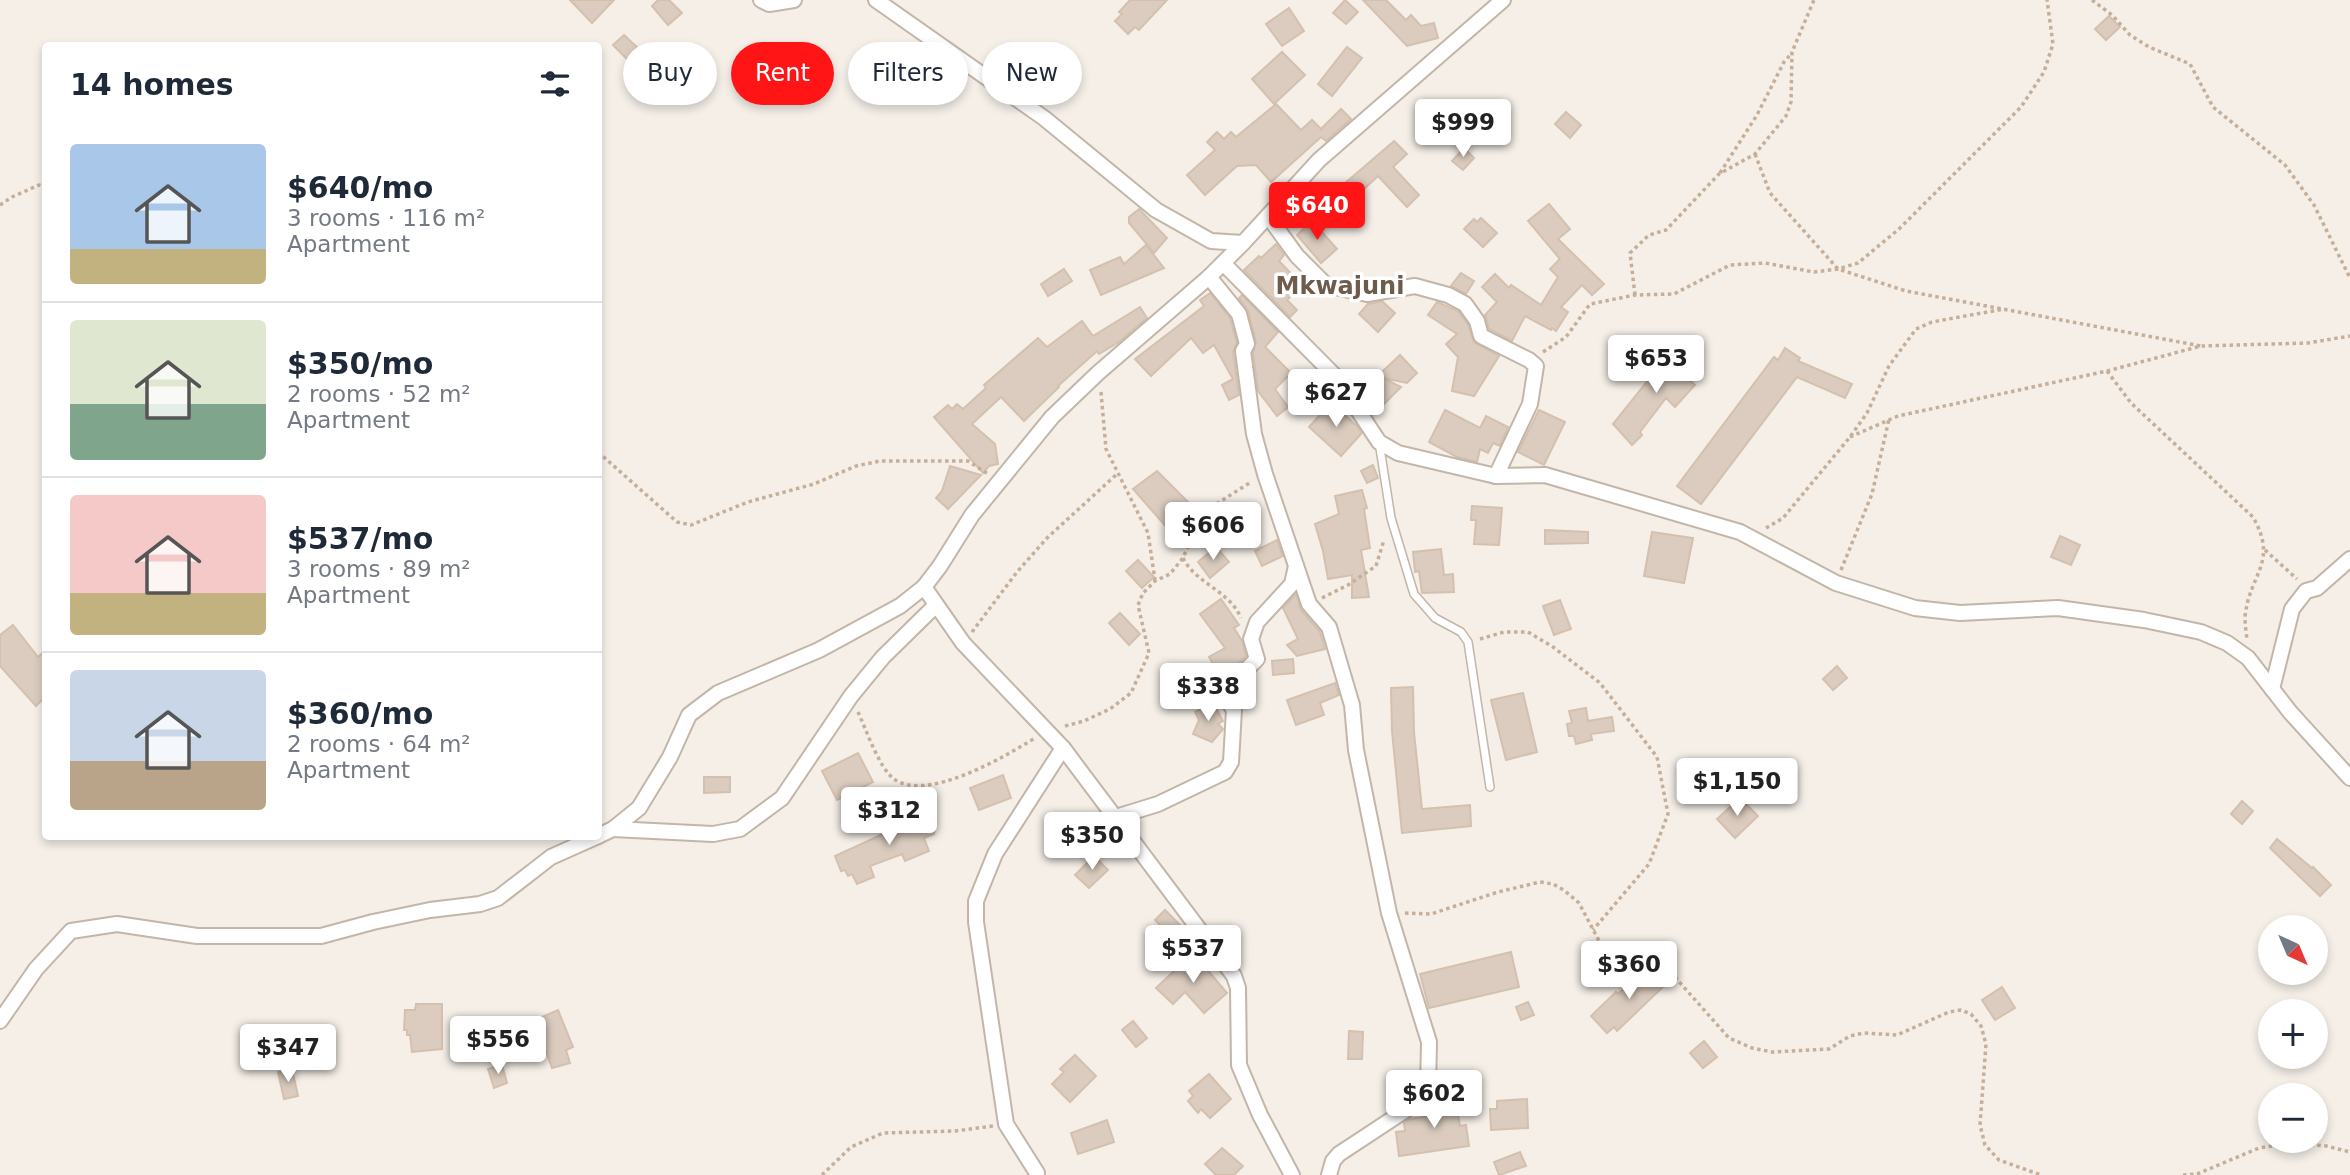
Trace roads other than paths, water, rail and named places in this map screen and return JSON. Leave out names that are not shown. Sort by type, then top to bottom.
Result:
[{"type":"street","points":[[761,0],[769,4],[794,0]]},
{"type":"street","points":[[876,0],[1044,118],[1157,210],[1211,241],[1243,243]]},
{"type":"street","points":[[602,834],[613,829],[639,808],[670,757],[689,715],[718,693],[820,650],[900,606],[924,587],[999,481],[1052,417],[1098,373],[1224,264],[1319,160],[1503,0]]},
{"type":"street","points":[[1268,216],[1297,256],[1326,285],[1367,294],[1415,286],[1448,295],[1465,304],[1477,321],[1481,336],[1536,366],[1531,404],[1496,476]]},
{"type":"street","points":[[1224,264],[1336,377],[1379,442],[1398,453],[1496,476],[1545,475],[1740,532],[1836,583],[1915,608],[1960,613],[2058,608],[2144,620],[2201,632],[2227,643],[2248,659],[2350,778]]},
{"type":"street","points":[[1209,277],[1239,314],[1247,344],[1243,351],[1254,434],[1265,474],[1309,604],[1329,627],[1352,705],[1356,750],[1389,913],[1429,1042],[1428,1088],[1418,1102],[1339,1154],[1333,1161],[1329,1175]]},
{"type":"street","points":[[2272,689],[2292,608],[2306,591],[2317,588],[2350,559]]},
{"type":"street","points":[[1115,817],[1158,804],[1225,772],[1231,762],[1234,710],[1226,698],[1236,680],[1257,659],[1251,639],[1257,622],[1292,584],[1297,565]]},
{"type":"street","points":[[924,587],[963,643],[1063,748],[1234,976],[1238,989],[1239,1065],[1292,1175]]},
{"type":"street","points":[[613,829],[713,834],[740,829],[782,798],[850,696],[883,657],[936,606]]},
{"type":"street","points":[[1037,1173],[1006,1124],[976,922],[976,901],[995,854],[1063,748]]},
{"type":"street","points":[[0,1021],[36,969],[71,931],[117,924],[197,936],[321,936],[373,922],[429,910],[480,904],[498,898],[551,857],[589,840]]},
{"type":"lane","points":[[1379,442],[1391,518],[1414,594],[1435,618],[1461,632],[1468,642],[1490,787]]},
{"type":"district","name":"Mkwajuni","points":[[1340,286]]}]
